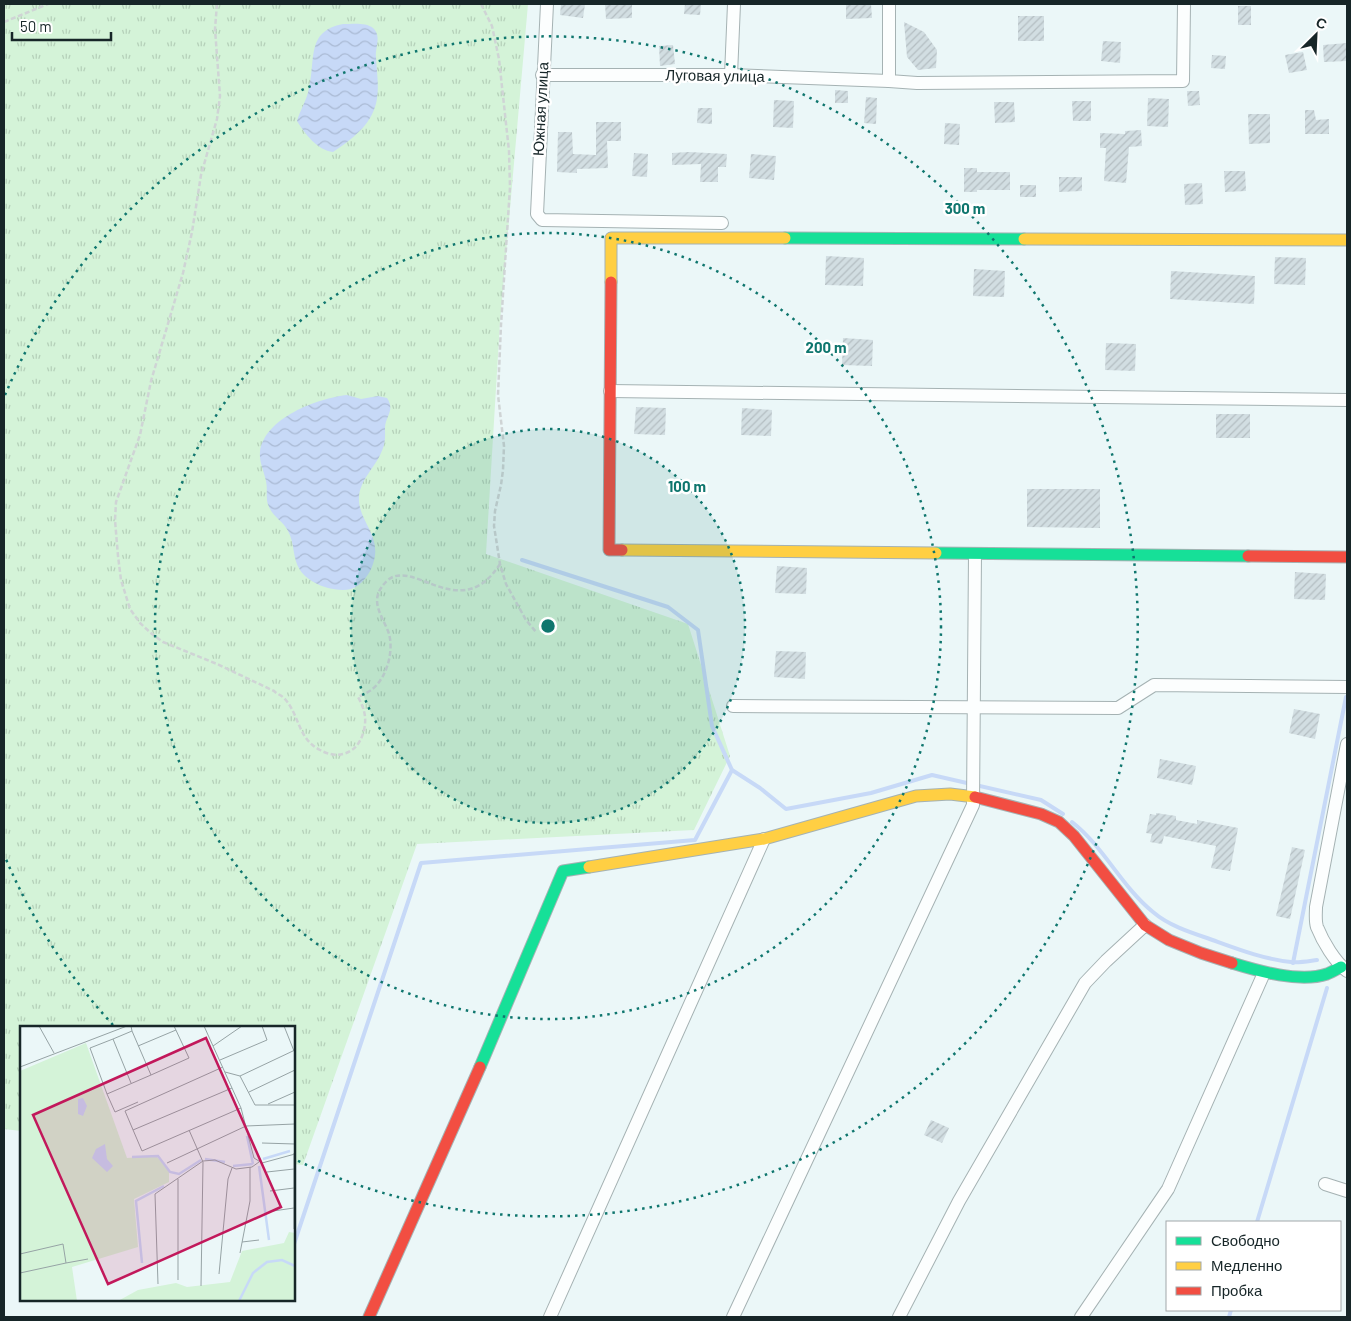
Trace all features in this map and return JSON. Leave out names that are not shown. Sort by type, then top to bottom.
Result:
[{"type":"street","name":"Южная улица","points":[[547,4],[542,75],[537,214],[542,220],[722,223]]},
{"type":"street","points":[[731,75],[734,4]]},
{"type":"street","points":[[888,81],[889,4]]},
{"type":"street","name":"Луговая улица","points":[[542,75],[731,75],[917,82],[1183,81],[1184,4]]},
{"type":"street","points":[[1347,240],[611,238],[609,550],[1347,557]]},
{"type":"street","points":[[610,391],[1347,400]]},
{"type":"street","points":[[733,1317],[973,805],[975,554]]},
{"type":"street","points":[[733,706],[1118,708],[1154,685],[1347,687]]},
{"type":"street","points":[[369,1317],[450,1136],[563,871],[764,839],[916,796],[950,794],[973,796],[1041,814],[1058,822],[1074,836],[1145,926],[1169,940],[1201,953],[1264,973],[1308,977],[1327,974],[1344,969],[1316,926],[1316,907],[1347,744]]},
{"type":"street","points":[[550,1317],[764,839]]},
{"type":"street","points":[[898,1317],[959,1201],[1085,983],[1106,960],[1145,926]]},
{"type":"street","points":[[1081,1317],[1168,1189],[1264,973]]},
{"type":"street","points":[[1325,1184],[1347,1191]]},
{"type":"path","points":[[4,22],[48,4]]},
{"type":"path","points":[[217,4],[215,29],[220,96],[217,119],[201,175],[183,273],[151,381],[140,435],[116,502],[115,520],[121,580],[130,609],[140,624],[163,642],[217,664],[283,697],[306,738],[325,753],[338,755],[351,752],[359,744],[365,723],[363,706],[358,697],[372,690],[380,682],[388,662],[391,642],[378,612],[377,602],[382,586],[390,579],[405,575],[439,588],[451,590],[475,587],[492,576],[500,564]]},
{"type":"path","points":[[481,4],[492,26],[499,59],[510,187],[498,395],[504,446],[503,470],[494,526],[500,564],[506,584],[526,620],[536,632]]},
{"type":"green space","points":[[4,4],[528,4],[500,322],[486,554],[688,624],[730,756],[694,830],[417,844],[303,1165],[295,1164],[295,1026],[20,1026],[20,1131],[4,1129]]},
{"type":"water","points":[[343,24],[367,25],[376,31],[378,38],[376,53],[377,96],[374,111],[367,123],[353,137],[333,152],[317,145],[297,121],[308,92],[313,57],[318,40],[323,33]]},
{"type":"water","points":[[347,395],[361,399],[378,396],[387,398],[390,406],[385,427],[383,449],[362,484],[359,496],[359,505],[375,545],[373,564],[370,572],[362,582],[351,589],[338,590],[316,583],[304,575],[297,565],[292,540],[288,531],[273,514],[268,504],[266,481],[260,452],[264,440],[271,429],[294,412],[322,400]]},
{"type":"building","points":[[561,4],[585,4],[583,18],[560,15]]},
{"type":"building","points":[[605,4],[632,4],[632,18],[606,19]]},
{"type":"building","points":[[685,4],[701,4],[700,15],[684,14]]},
{"type":"building","points":[[846,4],[871,4],[872,18],[846,19]]},
{"type":"building","points":[[1238,6],[1251,6],[1251,25],[1238,25]]},
{"type":"building","points":[[1018,16],[1044,16],[1044,41],[1018,41]]},
{"type":"building","points":[[904,22],[924,32],[937,50],[936,68],[918,70],[907,57]]},
{"type":"building","points":[[1103,41],[1121,42],[1120,63],[1101,61]]},
{"type":"building","points":[[1347,43],[1347,61],[1324,62],[1323,45]]},
{"type":"building","points":[[673,45],[675,64],[660,66],[659,46]]},
{"type":"building","points":[[1303,52],[1307,70],[1289,73],[1285,55]]},
{"type":"building","points":[[1212,55],[1226,56],[1225,69],[1211,68]]},
{"type":"building","points":[[835,90],[848,91],[848,103],[835,103]]},
{"type":"building","points":[[1187,91],[1199,91],[1200,105],[1188,106]]},
{"type":"building","points":[[866,97],[877,98],[876,124],[864,123]]},
{"type":"building","points":[[1148,98],[1169,99],[1168,127],[1147,126]]},
{"type":"building","points":[[774,100],[794,101],[793,128],[773,127]]},
{"type":"building","points":[[1072,101],[1091,101],[1091,121],[1073,121]]},
{"type":"building","points":[[994,102],[1014,102],[1015,122],[995,123]]},
{"type":"building","points":[[698,108],[712,108],[712,124],[697,123]]},
{"type":"building","points":[[1305,110],[1314,110],[1316,120],[1329,119],[1329,134],[1305,134]]},
{"type":"building","points":[[1248,114],[1270,114],[1270,143],[1249,144]]},
{"type":"building","points":[[596,122],[621,122],[621,141],[607,141],[608,168],[577,169],[577,173],[557,172],[558,132],[572,132],[573,154],[596,155]]},
{"type":"building","points":[[945,123],[960,124],[959,145],[944,144]]},
{"type":"building","points":[[1141,130],[1142,146],[1129,147],[1126,183],[1104,181],[1106,148],[1100,148],[1100,133],[1125,134],[1125,131]]},
{"type":"building","points":[[634,153],[648,154],[647,177],[632,176]]},
{"type":"building","points":[[672,153],[727,154],[726,167],[718,167],[718,182],[700,182],[701,164],[672,165]]},
{"type":"building","points":[[751,154],[776,156],[774,180],[749,178]]},
{"type":"building","points":[[964,168],[977,168],[977,172],[1010,172],[1010,190],[964,192]]},
{"type":"building","points":[[1224,171],[1245,171],[1246,191],[1225,192]]},
{"type":"building","points":[[1059,177],[1082,177],[1082,191],[1059,192]]},
{"type":"building","points":[[1202,183],[1203,204],[1185,205],[1184,184]]},
{"type":"building","points":[[1020,185],[1036,185],[1036,197],[1020,197]]},
{"type":"building","points":[[826,256],[864,258],[863,286],[825,285]]},
{"type":"building","points":[[1275,257],[1306,258],[1305,285],[1274,284]]},
{"type":"building","points":[[974,269],[1005,271],[1004,297],[973,296]]},
{"type":"building","points":[[1171,271],[1255,276],[1254,304],[1170,299]]},
{"type":"building","points":[[843,338],[873,340],[872,366],[842,365]]},
{"type":"building","points":[[1106,343],[1136,344],[1135,371],[1105,370]]},
{"type":"building","points":[[636,407],[666,408],[665,435],[634,434]]},
{"type":"building","points":[[742,408],[772,410],[771,436],[741,435]]},
{"type":"building","points":[[1216,414],[1250,414],[1250,438],[1216,438]]},
{"type":"building","points":[[1027,489],[1100,489],[1100,528],[1027,527]]},
{"type":"building","points":[[777,566],[807,568],[806,594],[775,593]]},
{"type":"building","points":[[1295,572],[1326,574],[1325,600],[1294,599]]},
{"type":"building","points":[[776,651],[806,652],[805,679],[774,677]]},
{"type":"building","points":[[1294,709],[1320,714],[1315,739],[1289,733]]},
{"type":"building","points":[[1160,759],[1196,766],[1192,785],[1157,778]]},
{"type":"building","points":[[1156,813],[1176,816],[1176,820],[1197,824],[1197,820],[1238,828],[1230,871],[1211,868],[1216,846],[1164,836],[1162,844],[1150,842],[1152,834],[1146,833],[1150,814],[1156,815]]},
{"type":"building","points":[[1292,847],[1305,850],[1290,919],[1276,916]]},
{"type":"building","points":[[931,1120],[949,1128],[942,1143],[924,1135]]},
{"type":"waterway","points":[[522,560],[668,607],[698,630],[712,726],[732,770],[760,788],[786,809],[871,793],[932,775],[1041,800],[1063,814]]},
{"type":"waterway","points":[[1293,963],[1346,697]]},
{"type":"waterway","points":[[295,1241],[421,863],[695,840],[732,770]]},
{"type":"waterway","points":[[1072,822],[1094,843],[1142,902],[1165,921],[1179,928],[1259,956],[1294,962],[1317,960]]},
{"type":"waterway","points":[[1257,1221],[1327,988]]},
{"type":"waterway","points":[[1229,1317],[1231,1311]]},
{"type":"traffic: fast","points":[[785,238],[1024,239]]},
{"type":"traffic: fast","points":[[936,553],[1248,556]]},
{"type":"traffic: fast","points":[[480,1067],[563,871],[589,867]]},
{"type":"traffic: fast","points":[[1232,963],[1292,977],[1327,974],[1341,967]]},
{"type":"traffic: slow","points":[[611,282],[611,238],[785,238]]},
{"type":"traffic: slow","points":[[1024,239],[1347,240]]},
{"type":"traffic: slow","points":[[622,550],[936,553]]},
{"type":"traffic: slow","points":[[589,867],[764,839],[916,796],[950,794],[975,797]]},
{"type":"traffic: jam","points":[[611,282],[609,550],[622,550]]},
{"type":"traffic: jam","points":[[1248,556],[1347,557]]},
{"type":"traffic: jam","points":[[975,797],[1041,814],[1059,822],[1074,836],[1145,925],[1169,940],[1232,963]]},
{"type":"traffic: jam","points":[[369,1317],[480,1067]]}]
